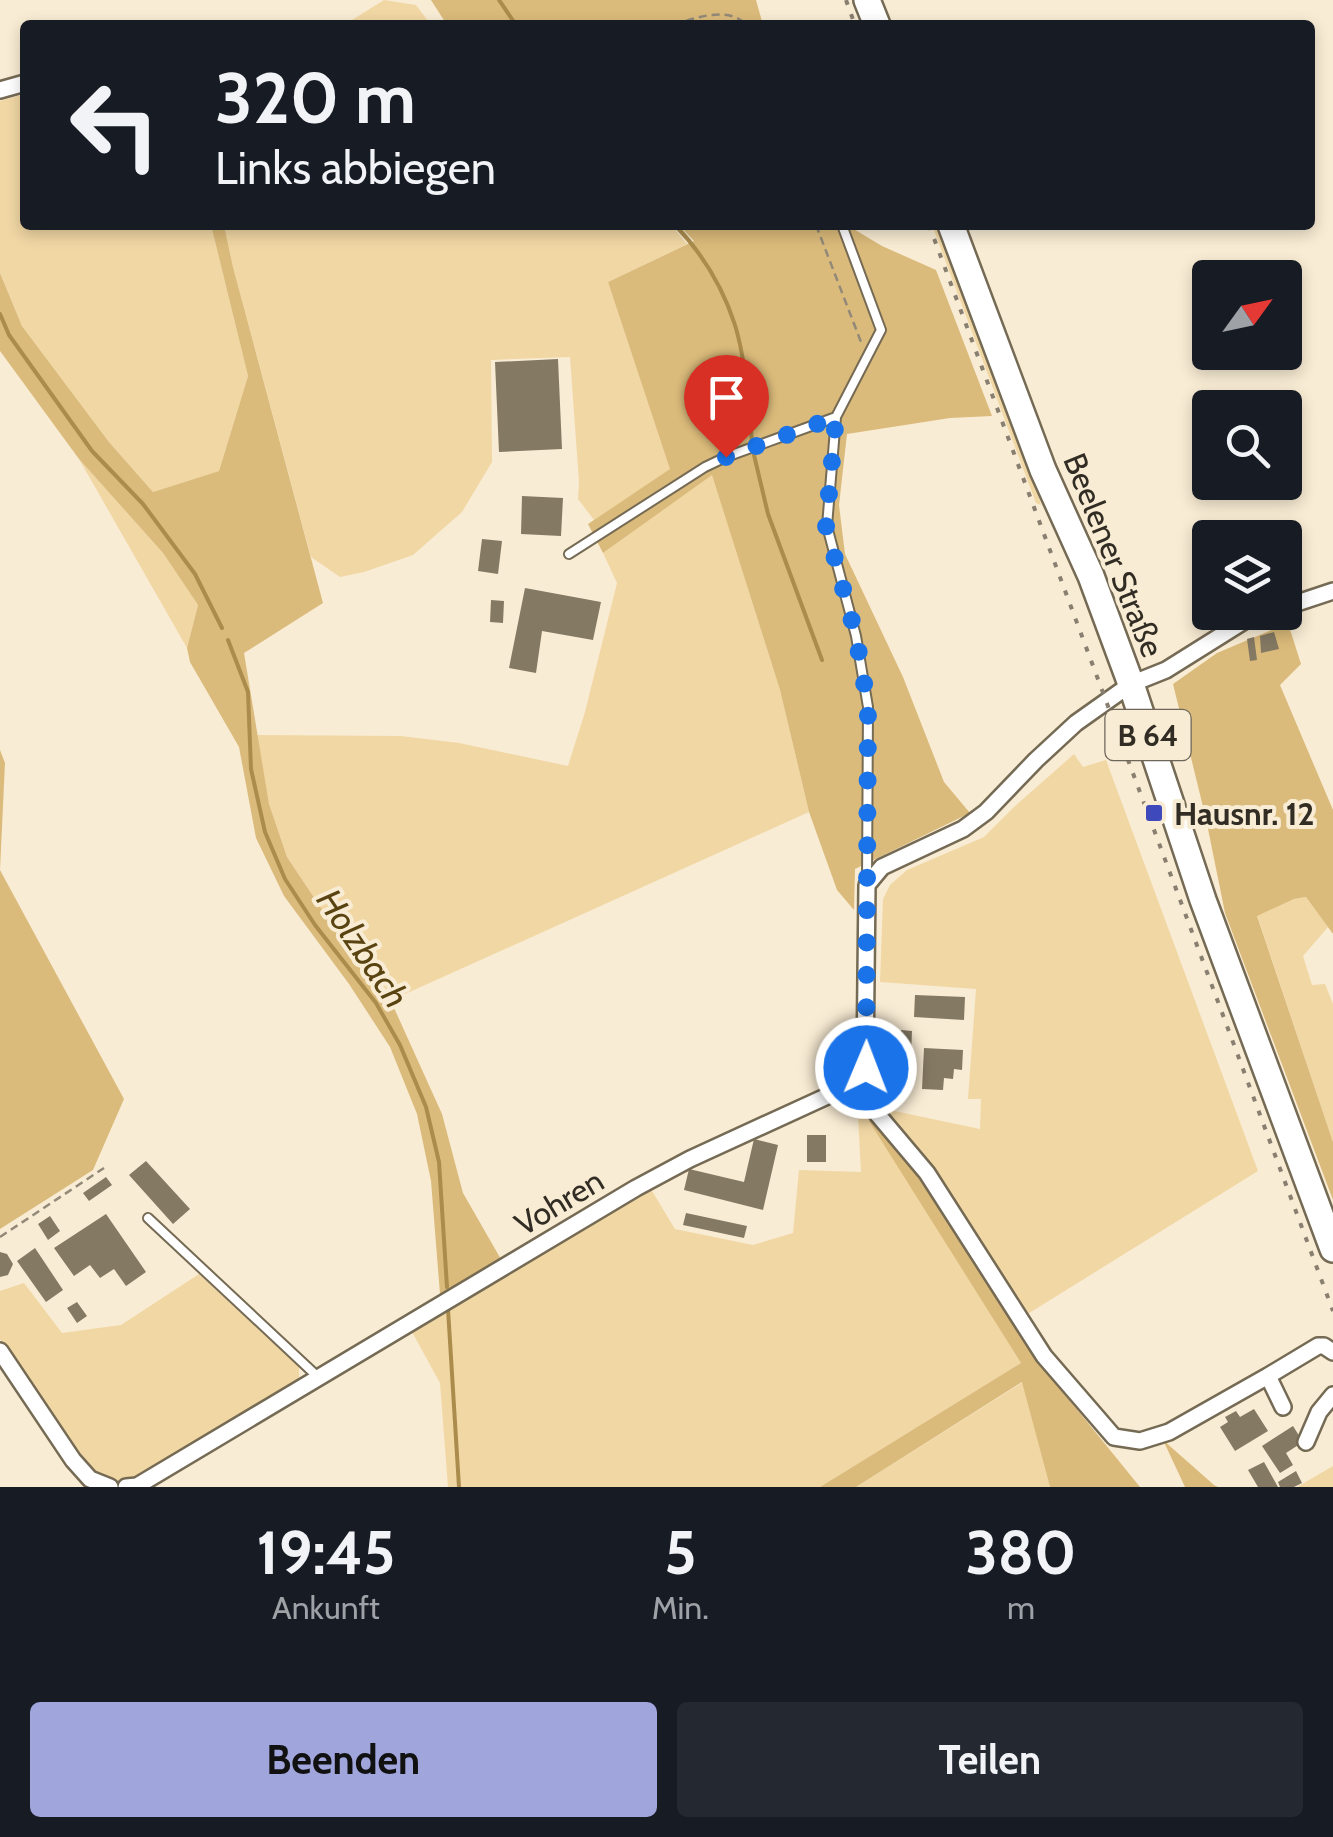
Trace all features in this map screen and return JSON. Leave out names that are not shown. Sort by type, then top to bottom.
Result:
[{"type":"main road","name":"Beelener Straße","points":[[953,230],[1044,470],[1091,576],[1203,900],[1333,1249]]},
{"type":"street","points":[[1302,601],[1333,591]]},
{"type":"street","points":[[1230,630],[1166,670],[1131,684],[1076,723],[964,829],[882,867],[867,884],[866,1068],[858,1082],[868,1104],[926,1172],[1044,1356],[1114,1437],[1140,1442],[1169,1432],[1318,1346],[1333,1352]]},
{"type":"street","name":"Vohren","points":[[126,1487],[138,1486],[636,1188],[858,1082]]},
{"type":"street","points":[[0,1352],[73,1460],[90,1479],[110,1487]]},
{"type":"street","points":[[1268,1376],[1284,1406]]},
{"type":"street","points":[[1306,1442],[1319,1412],[1333,1395]]},
{"type":"lane","points":[[844,230],[881,330],[836,417],[826,526],[864,673],[868,706],[867,884]]},
{"type":"lane","points":[[570,554],[705,467],[836,417]]},
{"type":"lane","points":[[867,854],[882,867]]},
{"type":"lane","points":[[148,1218],[318,1377]]},
{"type":"path","points":[[693,20],[730,14],[742,20]]},
{"type":"path","points":[[818,230],[867,357]]},
{"type":"path","points":[[0,1237],[104,1168]]},
{"type":"shaded area","points":[[384,0],[416,5],[427,20],[352,20]]},
{"type":"shaded area","points":[[431,0],[756,0],[762,20],[444,20]]},
{"type":"shaded area","points":[[20,95],[20,230],[212,230],[248,376],[219,471],[153,492],[109,442],[22,326],[0,273],[0,101]]},
{"type":"shaded area","points":[[212,230],[225,230],[323,603],[244,653],[269,804],[287,857],[335,929],[390,999],[442,1114],[463,1193],[502,1261],[440,1294],[431,1181],[417,1114],[390,1047],[284,896],[256,838],[239,747],[190,662],[187,648],[198,605],[163,553],[79,459],[0,351],[0,273],[22,326],[109,442],[153,492],[219,471],[248,376]]},
{"type":"shaded area","points":[[225,230],[675,230],[687,244],[608,282],[671,469],[594,520],[578,499],[570,357],[491,360],[492,462],[462,512],[413,555],[340,577],[311,557]]},
{"type":"shaded area","points":[[684,230],[855,230],[936,270],[992,416],[950,418],[847,434],[839,505],[845,554],[903,677],[944,782],[970,813],[855,869],[854,910],[837,890],[809,812],[780,690],[712,475],[603,553],[588,524],[670,469],[608,282],[694,241]]},
{"type":"shaded area","points":[[934,230],[942,230],[1033,475],[1041,505],[1036,503]]},
{"type":"shaded area","points":[[79,459],[163,553],[198,605],[187,648]]},
{"type":"shaded area","points":[[712,474],[780,690],[809,812],[394,999],[335,929],[287,857],[269,805],[257,735],[401,736],[459,743],[568,766],[617,583],[603,553]]},
{"type":"shaded area","points":[[1271,630],[1290,630],[1301,664],[1280,685],[1333,810],[1333,934],[1306,897],[1257,916],[1333,1142],[1333,1200],[1225,913],[1173,684],[1217,653]]},
{"type":"shaded area","points":[[0,750],[5,763],[0,870]]},
{"type":"shaded area","points":[[1074,754],[1083,767],[1106,760],[1258,1171],[1026,1315],[932,1171],[885,1109],[980,1129],[981,1099],[968,1099],[976,989],[880,982],[883,899],[890,885],[907,870],[984,837]]},
{"type":"shaded area","points":[[0,870],[124,1099],[93,1170],[0,1229]]},
{"type":"shaded area","points":[[1306,897],[1328,927],[1303,956],[1312,985],[1325,984],[1333,1004],[1333,1142],[1257,915]]},
{"type":"shaded area","points":[[857,1098],[1021,1363],[820,1487],[448,1487],[440,1383],[411,1330],[466,1301],[476,1289],[649,1186],[675,1229],[753,1245],[793,1233],[799,1170],[861,1172]]},
{"type":"shaded area","points":[[874,1116],[921,1173],[1049,1375],[1140,1487],[1050,1487],[1022,1382],[856,1487],[820,1487],[1021,1363],[869,1121]]},
{"type":"shaded area","points":[[199,1274],[299,1367],[299,1380],[132,1481],[107,1479],[91,1472],[0,1339],[0,1291],[24,1283],[62,1333],[121,1325]]},
{"type":"shaded area","points":[[1023,1382],[1050,1487],[856,1487]]},
{"type":"shaded area","points":[[1163,1440],[1214,1485],[1218,1487],[1185,1487]]},
{"type":"shaded area","points":[[1333,1466],[1333,1487],[1297,1487]]},
{"type":"building","points":[[558,359],[562,449],[499,452],[495,362]]},
{"type":"building","points":[[522,496],[563,498],[561,536],[521,534]]},
{"type":"building","points":[[482,539],[502,541],[498,574],[478,571]]},
{"type":"building","points":[[525,588],[601,602],[593,640],[542,631],[536,673],[509,668]]},
{"type":"building","points":[[491,600],[504,601],[503,623],[490,622]]},
{"type":"building","points":[[1274,632],[1279,649],[1261,653],[1260,636]]},
{"type":"building","points":[[1254,637],[1257,660],[1250,661],[1247,639]]},
{"type":"building","points":[[915,995],[965,997],[964,1020],[914,1017]]},
{"type":"building","points":[[901,1030],[912,1031],[911,1055],[900,1055]]},
{"type":"building","points":[[924,1048],[963,1050],[962,1070],[954,1069],[953,1079],[944,1078],[943,1090],[922,1089]]},
{"type":"building","points":[[807,1135],[826,1135],[826,1162],[807,1162]]},
{"type":"building","points":[[754,1139],[778,1145],[763,1210],[684,1190],[689,1169],[744,1182]]},
{"type":"building","points":[[146,1161],[190,1209],[173,1224],[129,1175]]},
{"type":"building","points":[[106,1177],[112,1185],[89,1201],[83,1193]]},
{"type":"building","points":[[686,1213],[747,1226],[744,1238],[683,1225]]},
{"type":"building","points":[[106,1214],[146,1272],[126,1286],[114,1269],[100,1278],[90,1265],[74,1276],[54,1248]]},
{"type":"building","points":[[50,1216],[60,1231],[48,1240],[38,1224]]},
{"type":"building","points":[[35,1248],[63,1290],[46,1302],[17,1261]]},
{"type":"building","points":[[0,1252],[7,1254],[13,1264],[8,1275],[0,1277]]},
{"type":"building","points":[[77,1302],[87,1316],[77,1323],[67,1308]]},
{"type":"building","points":[[1254,1409],[1268,1431],[1235,1451],[1220,1427],[1228,1422],[1225,1417],[1236,1411],[1240,1417]]},
{"type":"building","points":[[1293,1426],[1303,1442],[1286,1453],[1293,1465],[1280,1473],[1262,1446]]},
{"type":"building","points":[[1264,1462],[1278,1487],[1258,1487],[1248,1470]]},
{"type":"building","points":[[1296,1471],[1302,1483],[1280,1487],[1278,1482]]},
{"type":"waterway","points":[[499,0],[513,20]]},
{"type":"waterway","points":[[679,230],[711,272],[735,325],[752,441]]},
{"type":"waterway","name":"Holzbach","points":[[0,314],[9,335],[92,451],[143,504],[195,574],[222,628]]},
{"type":"waterway","points":[[754,455],[768,514],[822,660]]},
{"type":"waterway","name":"Holzbach","points":[[228,640],[248,692],[251,769],[265,832],[285,879],[315,925],[376,1003],[400,1045],[426,1107],[439,1162],[447,1287]]},
{"type":"waterway","name":"Holzbach","points":[[448,1309],[459,1487]]},
{"type":"railway","points":[[846,0],[853,20]]},
{"type":"railway","points":[[931,230],[1333,1311]]},
{"type":"place","name":"Hausnr. 12","points":[[1154,813]]},
{"type":"route","points":[[726,457],[836,417],[826,526],[856,636],[868,706],[866,1068]]}]
